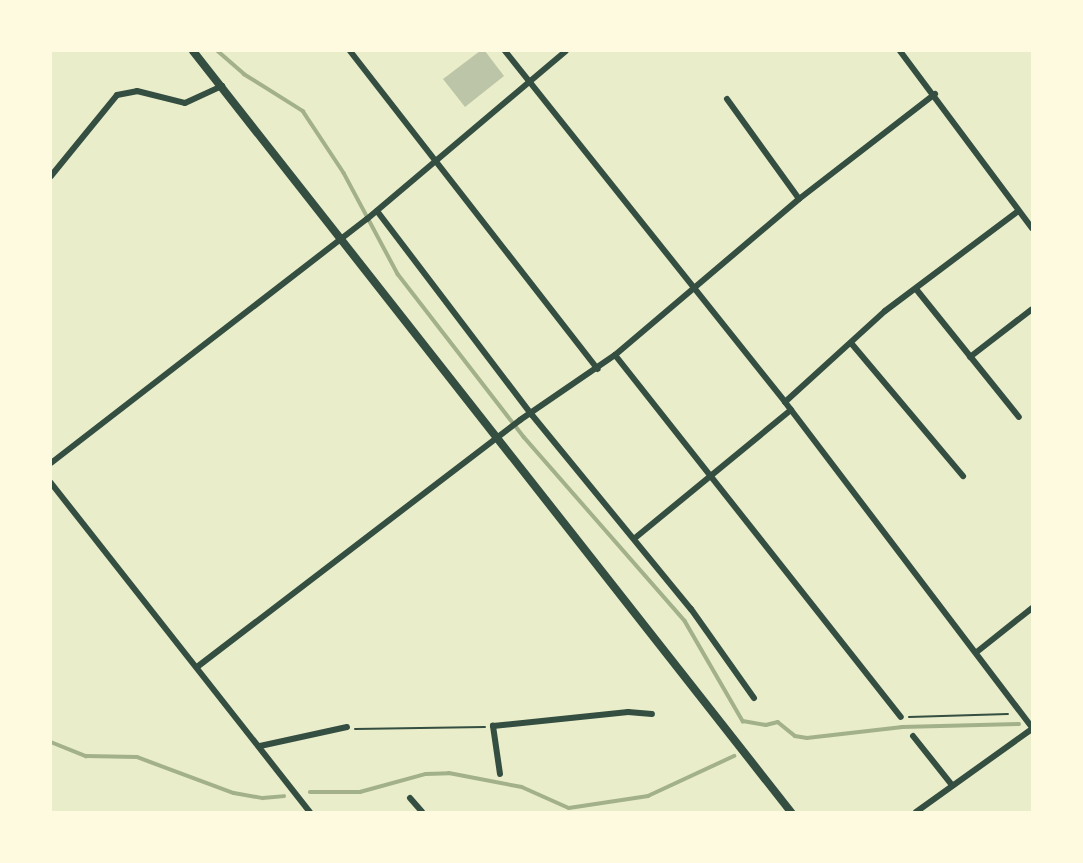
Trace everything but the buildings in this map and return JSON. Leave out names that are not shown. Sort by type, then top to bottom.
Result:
[{"type":"street","points":[[193,51],[791,812]]},
{"type":"street","points":[[350,51],[438,160],[598,369]]},
{"type":"street","points":[[505,51],[785,401],[1025,712],[1032,728],[916,812]]},
{"type":"street","points":[[51,463],[341,240],[438,160],[528,80],[566,51]]},
{"type":"street","points":[[900,51],[935,94],[1032,228]]},
{"type":"street","points":[[51,176],[117,96],[137,91],[185,103],[222,86]]},
{"type":"street","points":[[197,667],[496,439],[598,369],[799,199],[935,94]]},
{"type":"street","points":[[726,99],[799,199]]},
{"type":"street","points":[[377,211],[532,415],[635,538],[754,698]]},
{"type":"street","points":[[785,401],[916,289],[1018,211]]},
{"type":"street","points":[[916,289],[1019,417]]},
{"type":"street","points":[[970,357],[1032,309]]},
{"type":"street","points":[[851,343],[963,476]]},
{"type":"street","points":[[615,355],[901,717]]},
{"type":"street","points":[[635,538],[791,410]]},
{"type":"street","points":[[51,484],[260,746],[268,764],[310,812]]},
{"type":"street","points":[[978,650],[1032,608]]},
{"type":"street","points":[[500,774],[493,726],[628,712],[652,714]]},
{"type":"street","points":[[260,746],[347,727]]},
{"type":"street","points":[[913,736],[952,785]]},
{"type":"street","points":[[410,797],[422,812]]},
{"type":"path","points":[[901,717],[1025,712]]},
{"type":"path","points":[[347,727],[361,731],[493,726]]},
{"type":"waterway","points":[[218,51],[244,74],[303,111],[344,173],[398,274],[524,437],[685,621],[743,721],[766,725],[778,722],[795,736],[807,738],[902,727],[1019,724]]},
{"type":"waterway","points":[[51,742],[86,756],[137,757],[234,793],[263,798],[284,796]]},
{"type":"waterway","points":[[310,792],[360,792],[426,774],[449,773],[522,787],[569,808],[648,796],[734,756]]}]
